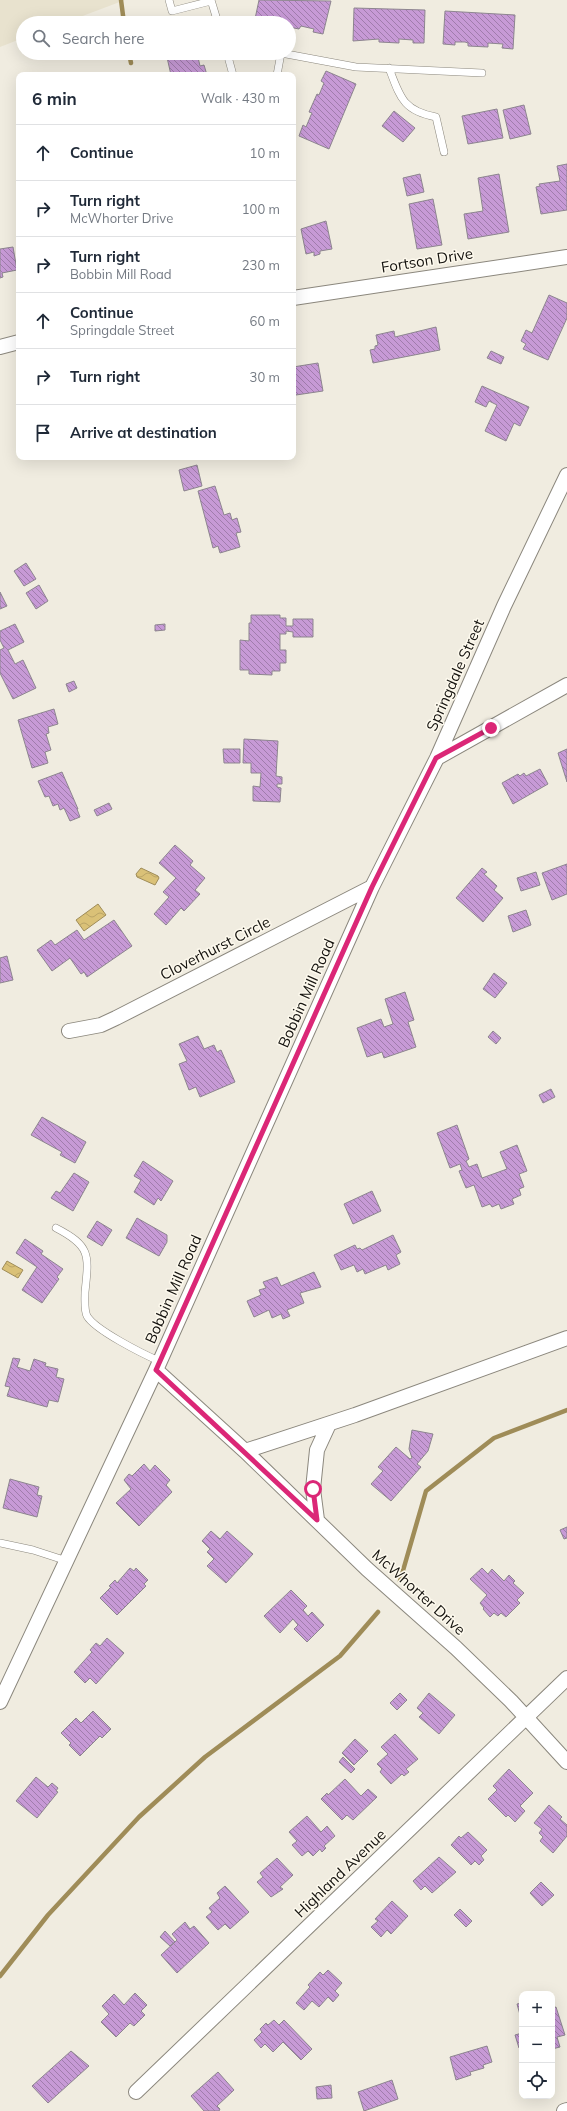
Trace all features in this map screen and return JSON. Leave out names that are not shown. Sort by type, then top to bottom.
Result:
[{"type":"street","name":"Fortson Drive","points":[[296,298],[567,257]]},
{"type":"street","points":[[0,347],[16,343]]},
{"type":"street","name":"Springdale Street","points":[[372,887],[436,758],[504,606],[567,475]]},
{"type":"street","points":[[436,758],[567,685]]},
{"type":"street","name":"Cloverhurst Circle","points":[[70,1031],[101,1025],[116,1018],[372,887]]},
{"type":"street","name":"Bobbin Mill Road","points":[[0,1702],[157,1365],[372,887]]},
{"type":"street","points":[[245,1451],[330,1424],[567,1338]]},
{"type":"street","name":"McWhorter Drive","points":[[157,1365],[367,1569],[456,1648],[567,1762]]},
{"type":"street","points":[[317,1520],[313,1489],[317,1450],[330,1424]]},
{"type":"street","name":"Highland Avenue","points":[[136,2092],[567,1678]]},
{"type":"lane","points":[[169,0],[172,11],[211,0],[216,16]]},
{"type":"lane","points":[[296,56],[356,67],[482,73]]},
{"type":"lane","points":[[229,60],[232,72]]},
{"type":"lane","points":[[278,72],[280,60]]},
{"type":"lane","points":[[389,68],[401,99],[420,114],[436,117],[444,152]]},
{"type":"lane","points":[[56,1228],[74,1237],[84,1247],[87,1261],[85,1298],[87,1315],[93,1324],[157,1365]]},
{"type":"lane","points":[[0,1543],[33,1550],[67,1561]]},
{"type":"shaded area","points":[[0,0],[125,0],[83,16],[16,16],[16,41],[0,47]]},
{"type":"water","points":[[141,868],[158,876],[159,878],[155,885],[137,877],[136,874]]},
{"type":"water","points":[[98,904],[106,915],[84,931],[76,920]]},
{"type":"water","points":[[7,1261],[23,1270],[18,1278],[2,1269]]},
{"type":"building","points":[[259,0],[331,1],[323,34],[313,32],[314,29],[301,26],[299,29],[296,28],[296,16],[256,16]]},
{"type":"building","points":[[354,8],[425,10],[424,43],[413,43],[413,40],[399,39],[399,43],[379,42],[379,39],[353,41]]},
{"type":"building","points":[[445,11],[515,15],[513,49],[502,48],[503,44],[488,43],[488,47],[468,46],[468,43],[465,42],[455,42],[455,45],[443,44]]},
{"type":"building","points":[[168,60],[199,60],[200,66],[204,65],[206,72],[170,72]]},
{"type":"building","points":[[326,71],[356,84],[329,149],[299,136],[303,125],[306,127],[312,113],[309,112],[324,83],[321,81]]},
{"type":"building","points":[[524,105],[531,134],[510,139],[503,110]]},
{"type":"building","points":[[497,109],[503,138],[468,144],[462,116]]},
{"type":"building","points":[[394,111],[415,128],[403,142],[382,126]]},
{"type":"building","points":[[567,164],[567,210],[541,214],[536,187],[540,186],[539,184],[560,181],[557,166]]},
{"type":"building","points":[[420,174],[424,192],[407,196],[403,178]]},
{"type":"building","points":[[499,174],[509,232],[468,239],[464,214],[483,211],[478,178]]},
{"type":"building","points":[[433,199],[442,245],[417,249],[409,204]]},
{"type":"building","points":[[326,221],[332,249],[320,251],[320,254],[314,256],[314,252],[306,254],[301,229]]},
{"type":"building","points":[[13,247],[16,270],[2,273],[3,277],[0,278],[0,249]]},
{"type":"building","points":[[549,295],[567,303],[567,318],[548,360],[523,349],[526,344],[521,341],[526,330],[532,333]]},
{"type":"building","points":[[436,327],[440,350],[373,363],[370,350],[375,349],[375,346],[378,345],[376,335],[394,331],[395,337]]},
{"type":"building","points":[[491,351],[504,357],[501,364],[487,358]]},
{"type":"building","points":[[318,363],[323,391],[296,395],[296,367]]},
{"type":"building","points":[[482,386],[529,407],[520,426],[514,423],[506,441],[485,431],[497,405],[489,401],[486,407],[475,402]]},
{"type":"building","points":[[197,465],[202,486],[184,491],[179,470]]},
{"type":"building","points":[[215,486],[224,515],[230,513],[232,520],[237,518],[241,532],[236,533],[240,547],[220,553],[218,546],[213,548],[198,491]]},
{"type":"building","points":[[26,563],[36,579],[24,586],[14,571]]},
{"type":"building","points":[[39,585],[48,601],[36,609],[26,593]]},
{"type":"building","points":[[0,592],[7,606],[0,609]]},
{"type":"building","points":[[251,615],[280,615],[280,618],[286,618],[286,626],[293,626],[293,619],[313,619],[313,637],[293,637],[293,632],[286,631],[286,634],[280,634],[280,650],[286,650],[286,663],[280,663],[280,671],[272,671],[272,675],[249,674],[249,670],[240,670],[240,640],[249,641],[249,623],[251,623]]},
{"type":"building","points":[[15,624],[24,642],[8,650],[15,664],[23,660],[36,688],[13,699],[0,673],[0,650],[4,648],[0,640],[0,631]]},
{"type":"building","points":[[165,624],[165,630],[155,631],[155,625]]},
{"type":"building","points":[[74,681],[77,688],[69,692],[66,684]]},
{"type":"building","points":[[54,709],[58,724],[48,727],[49,733],[46,734],[51,750],[45,752],[48,763],[32,768],[18,720]]},
{"type":"building","points":[[244,739],[278,741],[276,776],[282,777],[282,784],[277,784],[277,787],[281,788],[280,802],[253,801],[253,786],[260,787],[261,773],[251,773],[251,763],[243,763]]},
{"type":"building","points":[[223,749],[240,749],[240,763],[224,763]]},
{"type":"building","points":[[567,749],[567,782],[558,753]]},
{"type":"building","points":[[540,769],[548,784],[513,804],[502,783],[518,774],[520,776],[524,773],[526,776]]},
{"type":"building","points":[[62,772],[80,817],[70,821],[64,808],[60,810],[58,804],[53,806],[49,796],[45,797],[38,781]]},
{"type":"building","points":[[109,803],[112,809],[97,816],[94,810]]},
{"type":"building","points":[[175,845],[193,861],[190,865],[205,878],[195,890],[200,894],[184,911],[181,908],[166,925],[154,914],[169,897],[163,892],[176,878],[159,863]]},
{"type":"building","points":[[567,864],[567,894],[552,900],[542,873]]},
{"type":"building","points":[[482,868],[487,872],[484,874],[497,886],[494,890],[503,898],[483,922],[456,898]]},
{"type":"building","points":[[536,872],[540,885],[521,891],[517,878]]},
{"type":"building","points":[[526,910],[531,925],[513,932],[508,916]]},
{"type":"building","points":[[114,920],[132,946],[87,977],[84,972],[81,974],[70,958],[52,971],[37,950],[51,940],[55,945],[77,930],[84,940]]},
{"type":"building","points":[[7,956],[13,980],[0,983],[0,958]]},
{"type":"building","points":[[494,973],[507,983],[495,998],[483,989]]},
{"type":"building","points":[[405,992],[414,1020],[408,1022],[416,1047],[384,1058],[382,1052],[367,1057],[357,1028],[381,1019],[384,1027],[393,1024],[385,999]]},
{"type":"building","points":[[493,1031],[501,1038],[496,1044],[488,1037]]},
{"type":"building","points":[[198,1036],[204,1049],[214,1045],[217,1052],[221,1050],[235,1082],[200,1097],[196,1087],[189,1090],[179,1064],[187,1061],[179,1044]]},
{"type":"building","points":[[551,1089],[555,1097],[543,1103],[539,1095]]},
{"type":"building","points":[[42,1117],[86,1142],[75,1163],[60,1155],[62,1152],[31,1135]]},
{"type":"building","points":[[457,1125],[469,1159],[466,1161],[469,1167],[477,1164],[482,1178],[507,1169],[500,1152],[517,1145],[527,1171],[519,1174],[524,1187],[519,1189],[521,1195],[512,1199],[514,1204],[501,1209],[499,1204],[492,1207],[490,1204],[482,1207],[474,1185],[466,1188],[459,1171],[462,1170],[460,1164],[450,1168],[437,1133]]},
{"type":"building","points":[[143,1161],[173,1181],[161,1201],[158,1198],[154,1205],[134,1192],[141,1180],[134,1176]]},
{"type":"building","points":[[74,1173],[89,1182],[73,1211],[51,1198],[56,1191],[60,1193]]},
{"type":"building","points":[[372,1191],[381,1211],[353,1224],[344,1204]]},
{"type":"building","points":[[137,1218],[167,1235],[167,1242],[159,1256],[126,1238]]},
{"type":"building","points":[[97,1221],[112,1230],[102,1246],[87,1237]]},
{"type":"building","points":[[393,1235],[401,1252],[396,1255],[400,1264],[388,1270],[386,1265],[365,1274],[363,1269],[357,1272],[354,1265],[341,1270],[334,1255],[355,1245],[357,1249],[360,1248],[362,1250]]},
{"type":"building","points":[[25,1239],[43,1251],[41,1254],[63,1269],[57,1277],[59,1279],[42,1303],[22,1290],[37,1267],[16,1253]]},
{"type":"building","points":[[314,1272],[321,1287],[300,1293],[304,1303],[287,1310],[290,1316],[283,1319],[281,1314],[272,1318],[269,1310],[254,1317],[247,1301],[261,1295],[259,1290],[266,1288],[263,1282],[277,1277],[281,1286]]},
{"type":"building","points":[[13,1358],[20,1359],[17,1367],[30,1371],[34,1359],[46,1363],[45,1366],[58,1369],[56,1377],[64,1379],[58,1402],[49,1400],[47,1407],[7,1396],[10,1387],[5,1386]]},
{"type":"building","points":[[412,1430],[433,1434],[428,1451],[417,1464],[421,1467],[391,1501],[371,1484],[383,1471],[378,1467],[396,1447],[410,1459],[412,1458],[409,1449]]},
{"type":"building","points":[[144,1464],[150,1471],[155,1465],[170,1480],[166,1485],[172,1492],[139,1526],[116,1503],[131,1489],[124,1480],[129,1474],[132,1476]]},
{"type":"building","points":[[10,1479],[39,1487],[37,1495],[42,1496],[37,1517],[3,1508]]},
{"type":"building","points":[[567,1527],[567,1538],[564,1539],[560,1530]]},
{"type":"building","points":[[211,1531],[220,1539],[227,1531],[253,1554],[226,1583],[207,1566],[214,1559],[207,1552],[210,1549],[202,1541]]},
{"type":"building","points":[[130,1568],[134,1571],[136,1568],[148,1580],[144,1584],[146,1586],[117,1615],[100,1598],[111,1587],[109,1586],[115,1580],[117,1583]]},
{"type":"building","points":[[482,1568],[488,1574],[492,1569],[504,1581],[509,1575],[515,1581],[513,1583],[524,1593],[517,1600],[520,1603],[506,1617],[501,1613],[498,1616],[494,1613],[490,1617],[480,1603],[487,1595],[470,1579]]},
{"type":"building","points":[[291,1590],[307,1606],[303,1610],[308,1616],[312,1612],[324,1625],[307,1642],[294,1629],[298,1625],[293,1619],[280,1633],[264,1616]]},
{"type":"building","points":[[107,1638],[124,1653],[96,1684],[90,1678],[85,1683],[74,1672],[92,1652],[90,1650],[96,1643],[100,1646]]},
{"type":"building","points":[[400,1693],[407,1700],[397,1710],[390,1703]]},
{"type":"building","points":[[429,1693],[455,1715],[439,1734],[419,1717],[423,1713],[417,1708]]},
{"type":"building","points":[[93,1711],[111,1729],[102,1738],[100,1736],[80,1756],[69,1745],[71,1743],[61,1733],[76,1718],[81,1723]]},
{"type":"building","points":[[395,1734],[418,1759],[406,1769],[409,1772],[404,1776],[402,1774],[391,1784],[380,1772],[382,1769],[377,1764],[388,1754],[381,1747]]},
{"type":"building","points":[[355,1739],[368,1751],[354,1765],[342,1753]]},
{"type":"building","points":[[343,1757],[355,1769],[351,1773],[339,1762]]},
{"type":"building","points":[[509,1769],[533,1793],[520,1806],[525,1811],[515,1822],[508,1815],[506,1817],[488,1799],[497,1790],[493,1786]]},
{"type":"building","points":[[36,1777],[48,1787],[52,1783],[58,1788],[56,1791],[58,1792],[37,1818],[16,1801]]},
{"type":"building","points":[[345,1779],[361,1796],[368,1789],[377,1797],[353,1820],[347,1815],[342,1820],[321,1799],[327,1793],[328,1795]]},
{"type":"building","points":[[549,1805],[562,1817],[560,1819],[567,1825],[567,1836],[553,1853],[540,1841],[543,1837],[539,1833],[542,1829],[534,1823]]},
{"type":"building","points":[[307,1816],[321,1832],[327,1826],[335,1836],[324,1846],[326,1848],[322,1852],[320,1849],[313,1856],[308,1851],[302,1856],[292,1845],[297,1841],[289,1832]]},
{"type":"building","points":[[468,1832],[487,1850],[481,1856],[484,1860],[479,1865],[475,1861],[471,1865],[451,1845],[459,1836],[461,1838]]},
{"type":"building","points":[[439,1857],[456,1872],[432,1893],[425,1886],[421,1890],[413,1881]]},
{"type":"building","points":[[277,1858],[293,1875],[280,1887],[283,1889],[271,1897],[257,1882],[263,1877],[260,1873]]},
{"type":"building","points":[[541,1882],[554,1895],[542,1906],[530,1893]]},
{"type":"building","points":[[225,1886],[249,1912],[230,1929],[225,1924],[218,1930],[206,1917],[212,1912],[209,1908],[220,1898],[217,1893]]},
{"type":"building","points":[[392,1901],[408,1916],[391,1934],[387,1930],[381,1937],[371,1927],[378,1921],[375,1919]]},
{"type":"building","points":[[460,1909],[472,1921],[466,1927],[454,1915]]},
{"type":"building","points":[[185,1922],[190,1929],[194,1926],[209,1943],[177,1973],[161,1955],[177,1940],[172,1934]]},
{"type":"building","points":[[165,1931],[175,1942],[170,1946],[160,1937]]},
{"type":"building","points":[[328,1970],[342,1983],[335,1991],[339,1995],[333,2002],[328,1997],[319,2007],[312,2001],[304,2010],[296,2003],[310,1987],[308,1985],[320,1972],[323,1975]]},
{"type":"building","points":[[135,1993],[147,2005],[141,2011],[145,2015],[134,2026],[130,2023],[116,2037],[101,2022],[109,2014],[102,2006],[114,1994],[124,2005]]},
{"type":"building","points":[[555,2007],[565,2035],[557,2037],[560,2047],[555,2048],[555,2027]]},
{"type":"building","points":[[274,2020],[279,2025],[284,2020],[312,2049],[301,2060],[283,2042],[273,2052],[265,2044],[261,2048],[254,2040],[262,2032],[260,2029],[266,2023],[268,2025]]},
{"type":"building","points":[[519,2034],[519,2048],[515,2035]]},
{"type":"building","points":[[487,2046],[492,2062],[483,2065],[484,2068],[470,2072],[471,2075],[456,2080],[450,2057]]},
{"type":"building","points":[[71,2051],[89,2066],[48,2103],[32,2086]]},
{"type":"building","points":[[218,2072],[234,2090],[217,2106],[220,2109],[219,2111],[204,2111],[191,2096]]},
{"type":"building","points":[[392,2080],[398,2099],[364,2111],[358,2092]]},
{"type":"building","points":[[331,2085],[332,2098],[317,2099],[316,2087]]},
{"type":"waterway","points":[[121,0],[123,16]]},
{"type":"waterway","points":[[400,1581],[426,1491],[494,1438],[567,1410]]},
{"type":"waterway","points":[[0,1976],[48,1915],[139,1817],[205,1757],[340,1656],[378,1612]]},
{"type":"route","points":[[313,1489],[317,1520],[245,1451],[156,1370],[372,887],[436,758],[491,728]]}]
